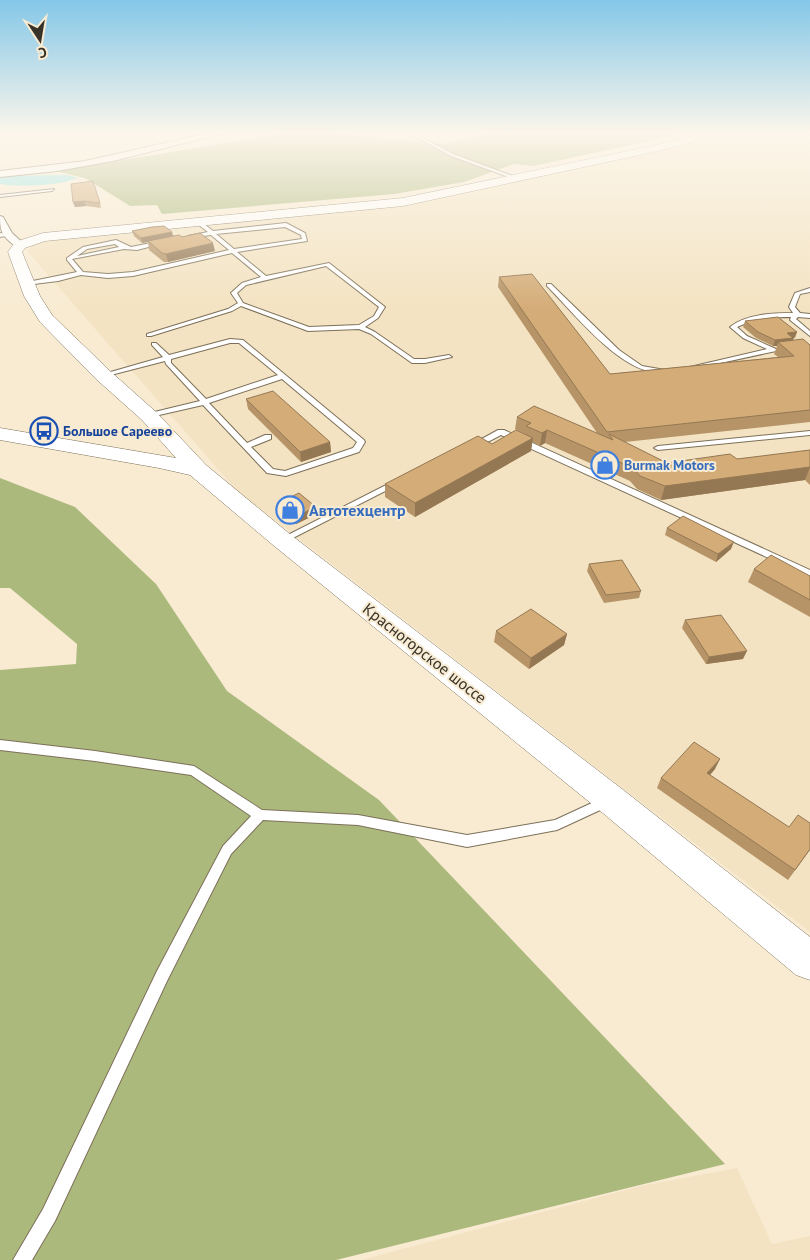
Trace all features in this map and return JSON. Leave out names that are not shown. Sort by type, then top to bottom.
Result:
[{"type":"street","points":[[9,238],[43,237],[403,202],[459,191]]},
{"type":"street","points":[[0,218],[26,283],[46,318],[103,375],[149,416],[198,470]]},
{"type":"street","name":"Красногорское шоссе","points":[[0,434],[159,461],[198,470],[282,540],[610,799],[810,961]]},
{"type":"lane","points":[[0,196],[45,191]]},
{"type":"lane","points":[[197,221],[265,278]]},
{"type":"lane","points":[[26,283],[81,273],[108,276],[133,274],[232,251],[305,240],[303,234],[286,225],[184,238]]},
{"type":"lane","points":[[81,273],[69,259],[122,248],[128,250],[166,242]]},
{"type":"lane","points":[[327,264],[382,307],[376,318],[360,327],[308,329],[241,304],[234,293],[244,284],[265,278],[327,264]]},
{"type":"lane","points":[[549,286],[607,342],[641,367],[656,371],[676,369]]},
{"type":"lane","points":[[797,314],[792,307],[798,293],[810,290]]},
{"type":"lane","points":[[149,334],[230,310],[241,304]]},
{"type":"lane","points":[[797,314],[792,320],[810,334]]},
{"type":"lane","points":[[772,350],[745,337],[733,327],[743,321],[797,314],[810,316]]},
{"type":"lane","points":[[360,327],[412,361],[449,357]]},
{"type":"lane","points":[[103,375],[168,358],[230,340],[241,341],[361,442],[356,450],[286,474],[270,472],[168,363],[168,358],[154,344]]},
{"type":"lane","points":[[685,368],[782,349]]},
{"type":"lane","points":[[149,416],[205,402],[283,376]]},
{"type":"lane","points":[[465,450],[501,432],[810,574]]},
{"type":"lane","points":[[658,448],[810,434]]},
{"type":"lane","points":[[246,446],[268,437]]},
{"type":"lane","points":[[282,540],[403,480]]},
{"type":"lane","points":[[0,745],[95,756],[194,771],[260,815],[358,820],[468,841],[557,825],[610,799]]},
{"type":"lane","points":[[22,1260],[48,1215],[162,976],[227,850],[260,815]]},
{"type":"shaded area","points":[[473,191],[810,191],[810,932],[238,492],[27,251],[34,244],[50,240],[406,205]]},
{"type":"shaded area","points":[[737,1168],[772,1244],[810,1236],[810,1260],[361,1260],[641,1186]]},
{"type":"green space","points":[[106,191],[413,191],[162,214],[157,205],[130,206]]},
{"type":"green space","points":[[0,478],[75,507],[156,584],[227,691],[379,800],[725,1164],[336,1260],[0,1260],[0,670],[76,664],[77,644],[10,588],[0,588]]},
{"type":"building","points":[[72,191],[96,191],[100,203],[84,201],[73,202]]},
{"type":"building","points":[[164,226],[172,232],[141,238],[132,231],[152,227]]},
{"type":"building","points":[[200,233],[213,243],[166,254],[162,253],[148,241],[179,235],[182,237]]},
{"type":"building","points":[[532,274],[610,374],[794,356],[778,342],[803,339],[810,345],[810,410],[607,432],[499,277]]},
{"type":"building","points":[[778,317],[797,332],[787,333],[793,338],[775,340],[758,332],[745,321]]},
{"type":"building","points":[[273,391],[330,442],[300,452],[246,399]]},
{"type":"building","points":[[534,406],[613,440],[609,434],[667,463],[730,454],[737,459],[810,450],[810,467],[665,486],[640,476],[633,468],[547,430],[542,433],[526,426],[531,423],[517,417]]},
{"type":"building","points":[[516,430],[533,438],[415,503],[385,484],[478,436],[492,444]]},
{"type":"building","points":[[299,493],[316,507],[295,517],[278,503]]},
{"type":"building","points":[[683,516],[734,542],[718,554],[667,528]]},
{"type":"building","points":[[771,555],[810,576],[810,600],[754,569]]},
{"type":"building","points":[[622,560],[641,591],[606,595],[589,564]]},
{"type":"building","points":[[531,609],[567,634],[531,658],[496,631]]},
{"type":"building","points":[[721,615],[747,651],[709,657],[685,620]]},
{"type":"building","points":[[694,742],[720,759],[707,773],[789,827],[798,815],[810,823],[810,849],[795,870],[661,778]]},
{"type":"place","name":"Большое Сареево","points":[[44,431]]},
{"type":"place","name":"Burmak Motors","points":[[605,465]]},
{"type":"place","name":"Автотехцентр","points":[[290,510]]}]
